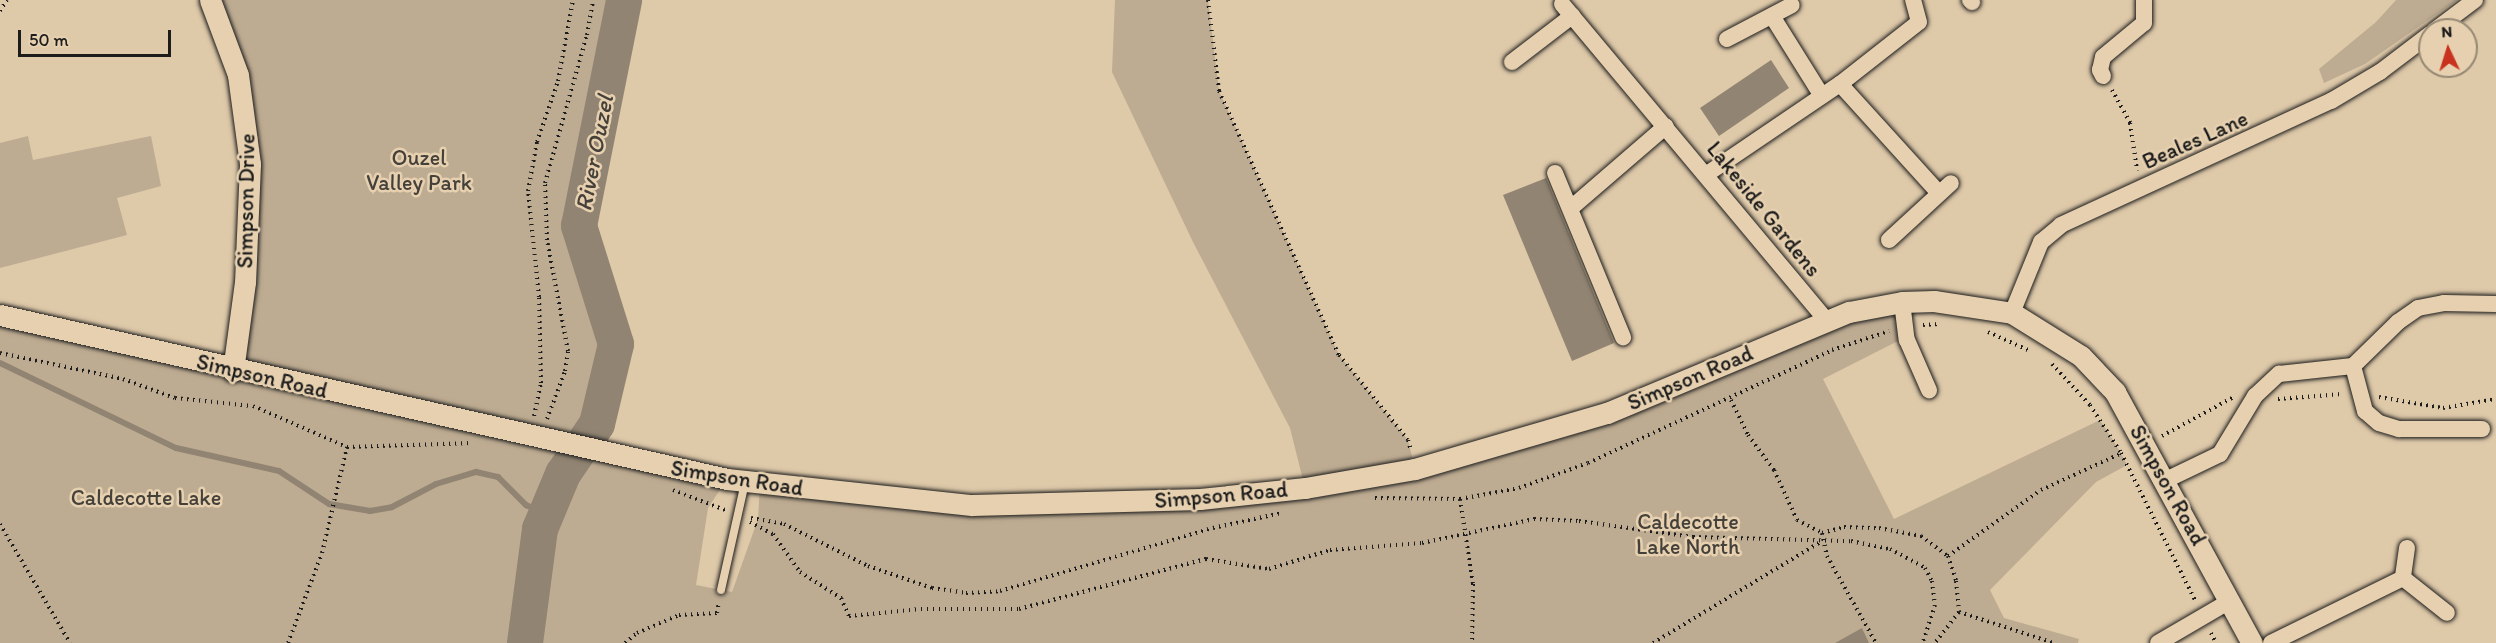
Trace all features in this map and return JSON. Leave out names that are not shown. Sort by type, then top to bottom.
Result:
[{"type":"street","name":"Simpson Drive","points":[[210,0],[238,75],[250,164],[245,282],[233,371]]},
{"type":"street","points":[[1707,174],[1840,84],[1919,22],[1913,0]]},
{"type":"street","points":[[2103,76],[2100,70],[2103,57],[2144,23],[2144,0]]},
{"type":"street","points":[[2451,18],[2475,0]]},
{"type":"street","points":[[1727,39],[1792,5]]},
{"type":"street","name":"Lakeside Gardens","points":[[1512,62],[1567,10],[1707,174],[1827,321]]},
{"type":"street","points":[[1772,16],[1822,96]]},
{"type":"street","name":"Beales Lane","points":[[2012,313],[2024,276],[2041,242],[2061,225],[2085,211],[2331,101],[2380,72],[2418,43]]},
{"type":"street","points":[[1840,84],[1945,188],[1889,240]]},
{"type":"street","points":[[1570,208],[1666,126]]},
{"type":"street","points":[[1555,173],[1623,337]]},
{"type":"street","name":"Simpson Road","points":[[0,315],[233,371],[637,461],[745,482],[972,505],[1087,504],[1200,499],[1305,488],[1415,469],[1607,412],[1849,312],[1902,302],[1934,301],[2012,313],[2048,332],[2080,356],[2115,392],[2147,445],[2252,643]]},
{"type":"street","points":[[1902,302],[1904,326],[1929,390]]},
{"type":"street","points":[[2166,480],[2220,454],[2255,396],[2279,374],[2353,366],[2398,322],[2418,308],[2444,303],[2496,304]]},
{"type":"street","points":[[2353,366],[2365,411],[2389,426],[2482,429]]},
{"type":"street","points":[[2403,578],[2407,548]]},
{"type":"street","points":[[2403,578],[2447,613]]},
{"type":"street","points":[[2271,643],[2403,578]]},
{"type":"street","points":[[2158,643],[2230,601]]},
{"type":"lane","points":[[721,590],[745,482]]},
{"type":"path","points":[[0,11],[7,0]]},
{"type":"path","points":[[540,439],[539,297],[529,183],[537,142],[558,81],[573,0]]},
{"type":"path","points":[[540,439],[565,371],[568,351],[547,240],[545,183],[587,35],[593,0]]},
{"type":"path","points":[[1208,0],[1219,91],[1339,355],[1408,440],[1424,498]]},
{"type":"path","points":[[2103,76],[2130,123],[2140,188]]},
{"type":"path","points":[[1935,643],[1959,612],[1956,581],[1948,556],[1921,536],[1879,528],[1844,527],[1822,533],[1797,520],[1774,470],[1748,435],[1731,400],[1832,350],[1904,326],[1945,324]]},
{"type":"path","points":[[1982,330],[2036,354]]},
{"type":"path","points":[[0,353],[123,379],[175,398],[254,406],[347,447],[479,443]]},
{"type":"path","points":[[2043,358],[2090,405],[2121,453],[2216,643]]},
{"type":"path","points":[[1948,556],[2041,490],[2121,453],[2147,445],[2235,397],[2255,396],[2282,400],[2358,391],[2434,407],[2496,399]]},
{"type":"path","points":[[288,643],[332,517],[347,447]]},
{"type":"path","points":[[670,488],[736,515],[773,534],[801,572],[841,598],[849,616],[921,609],[1019,609],[1206,559],[1269,569],[1330,550],[1422,543],[1534,519],[1579,521],[1692,537],[1851,541],[1890,549],[1924,568],[1932,581],[1935,604],[1923,643]]},
{"type":"path","points":[[1460,500],[1473,584],[1472,643]]},
{"type":"path","points":[[0,524],[70,643]]},
{"type":"path","points":[[1822,533],[1827,556],[1875,643]]},
{"type":"path","points":[[1653,643],[1822,541]]},
{"type":"path","points":[[625,643],[637,633],[679,615],[717,613],[721,590]]},
{"type":"path","points":[[1959,612],[2054,643]]},
{"type":"green space","name":"Caldecotte Lake","points":[[210,0],[624,0],[579,226],[616,344],[597,424],[581,449],[727,479],[708,508],[696,585],[732,592],[758,519],[760,484],[898,500],[1305,488],[1290,428],[1193,242],[1112,72],[1115,0],[1208,0],[1219,91],[1339,355],[1408,440],[1415,469],[1902,302],[1907,340],[1896,342],[1823,379],[1894,519],[2100,420],[2121,453],[2127,465],[2096,482],[1990,590],[2004,618],[2079,639],[2078,643],[0,643],[0,315],[233,371],[250,164]]},
{"type":"green space","points":[[2396,0],[2457,0],[2431,18],[2418,18],[2418,27],[2365,64],[2324,83],[2319,69],[2376,22]]},
{"type":"green space","points":[[28,136],[33,160],[151,136],[161,186],[117,198],[127,235],[0,268],[0,143]]},
{"type":"shaded area","points":[[1771,60],[1789,88],[1719,136],[1700,108]]},
{"type":"shaded area","points":[[1546,178],[1614,343],[1572,361],[1503,195]]},
{"type":"shaded area","points":[[1862,628],[1869,643],[1835,643]]},
{"type":"waterway","name":"River Ouzel","points":[[525,643],[540,529],[563,474],[597,424],[616,344],[579,226],[624,0]]},
{"type":"waterway","points":[[0,363],[176,448],[279,471],[329,504],[370,511],[392,507],[436,484],[476,472],[498,477],[526,505],[546,514]]},
{"type":"park label","name":"Ouzel Valley Park","points":[[419,170]]},
{"type":"park label","name":"Caldecotte Lake North","points":[[1688,534]]}]
